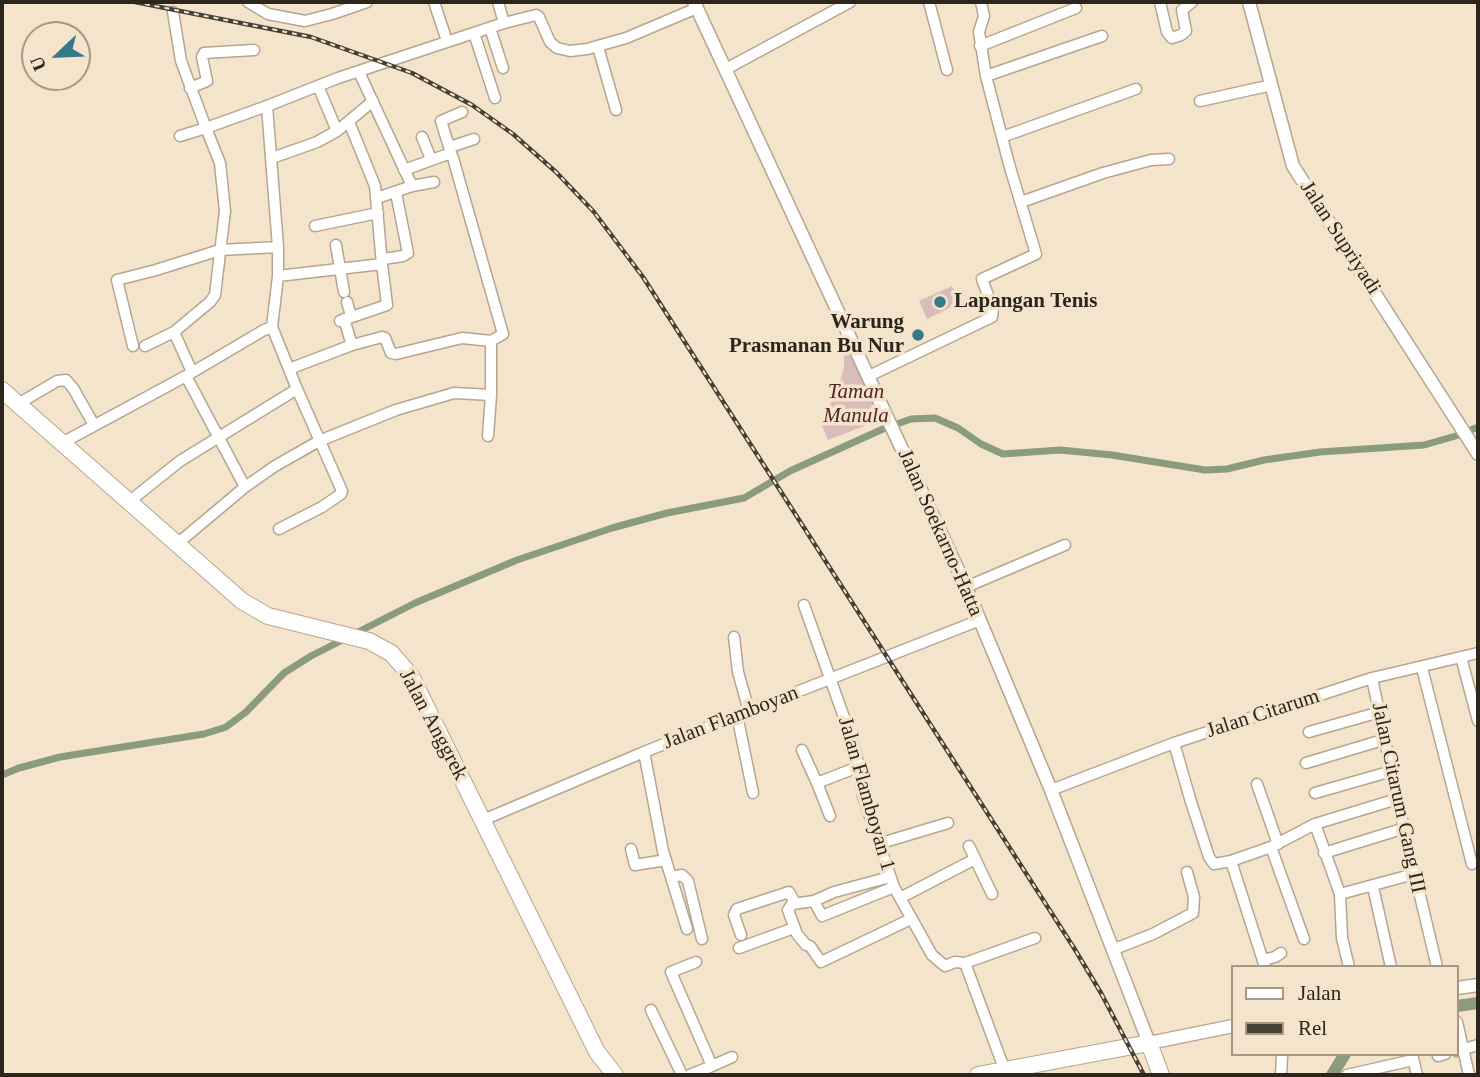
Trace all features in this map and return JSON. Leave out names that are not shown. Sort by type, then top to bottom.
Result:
[{"type":"highway","name":"Jalan Anggrek","points":[[2,390],[242,601],[275,618],[349,635],[377,644],[391,653],[411,676],[597,1052],[615,1075]]},
{"type":"highway","points":[[978,1075],[1149,1043]]},
{"type":"highway","name":"Jalan Soekarno-Hatta","points":[[1149,1043],[1161,1075]]},
{"type":"main road","name":"Jalan Supriyadi","points":[[1249,2],[1293,166],[1478,454]]},
{"type":"main road","name":"Jalan Soekarno-Hatta","points":[[695,5],[966,587],[1051,790],[1149,1043]]},
{"type":"main road","points":[[1459,988],[1478,985]]},
{"type":"main road","points":[[1149,1043],[1232,1026]]},
{"type":"street","points":[[248,2],[268,14],[305,21],[332,15],[367,2]]},
{"type":"street","points":[[328,2],[332,15]]},
{"type":"street","points":[[434,2],[447,41]]},
{"type":"street","points":[[498,2],[504,23]]},
{"type":"street","points":[[721,60],[850,2]]},
{"type":"street","points":[[929,2],[947,70]]},
{"type":"street","points":[[869,376],[992,317],[993,309],[982,279],[1036,254],[986,76],[980,46],[980,24],[984,16],[981,2]]},
{"type":"street","points":[[1160,2],[1171,38],[1181,36],[1186,31],[1182,10],[1192,2]]},
{"type":"street","points":[[180,136],[504,23],[536,15],[551,42],[557,48],[570,51],[598,47],[626,38],[695,5]]},
{"type":"street","points":[[980,46],[1076,8]]},
{"type":"street","points":[[145,346],[174,332],[213,298],[225,211],[220,163],[190,89],[176,41],[173,12]]},
{"type":"street","points":[[490,27],[503,68]]},
{"type":"street","points":[[474,33],[495,98]]},
{"type":"street","points":[[986,76],[1102,36]]},
{"type":"street","points":[[598,47],[616,110]]},
{"type":"street","points":[[190,89],[208,81],[202,57],[204,53],[254,50]]},
{"type":"street","points":[[359,72],[412,186]]},
{"type":"street","points":[[1200,101],[1272,85]]},
{"type":"street","points":[[318,86],[337,131]]},
{"type":"street","points":[[1002,137],[1136,89]]},
{"type":"street","points":[[272,158],[317,142],[337,131],[373,101]]},
{"type":"street","points":[[267,106],[278,247],[278,276],[272,327],[342,491],[341,495],[322,507],[279,529]]},
{"type":"street","points":[[289,369],[352,345],[382,337],[391,353],[396,354],[462,338],[491,341],[503,334],[441,121],[462,112]]},
{"type":"street","points":[[345,319],[387,305],[375,186],[349,122]]},
{"type":"street","points":[[422,137],[432,159]]},
{"type":"street","points":[[404,170],[474,139]]},
{"type":"street","points":[[1021,202],[1103,173],[1151,160],[1169,159]]},
{"type":"street","points":[[377,198],[434,182]]},
{"type":"street","points":[[278,276],[339,270],[406,255],[408,253],[396,193]]},
{"type":"street","points":[[315,226],[378,213]]},
{"type":"street","points":[[336,245],[345,297],[345,319],[352,345]]},
{"type":"street","points":[[133,346],[117,280],[220,250],[278,247]]},
{"type":"street","points":[[62,443],[272,327]]},
{"type":"street","points":[[174,332],[189,374],[245,487]]},
{"type":"street","points":[[488,436],[491,341]]},
{"type":"street","points":[[18,404],[57,381],[66,380],[73,387],[94,425]]},
{"type":"street","points":[[130,501],[180,461],[297,389]]},
{"type":"street","points":[[177,544],[245,487],[319,441],[396,410],[454,393],[491,396]]},
{"type":"street","points":[[966,587],[1065,545]]},
{"type":"street","name":"Jalan Flamboyan 1","points":[[804,605],[851,737],[863,796],[892,882],[932,955],[943,965],[965,963]]},
{"type":"street","name":"Jalan Flamboyan","points":[[483,820],[644,752],[980,620]]},
{"type":"street","points":[[734,638],[738,672],[749,711]]},
{"type":"street","name":"Jalan Citarum","points":[[1051,790],[1174,743],[1372,678],[1478,653]]},
{"type":"street","points":[[1461,657],[1478,722]]},
{"type":"street","points":[[1422,668],[1472,864]]},
{"type":"street","name":"Jalan Citarum Gang III","points":[[1372,678],[1397,799],[1437,965]]},
{"type":"street","points":[[1308,732],[1380,712]]},
{"type":"street","points":[[737,716],[753,793]]},
{"type":"street","points":[[1306,763],[1386,740]]},
{"type":"street","points":[[1174,743],[1209,857],[1214,864],[1275,846],[1315,824],[1397,799]]},
{"type":"street","points":[[802,750],[830,816]]},
{"type":"street","points":[[644,752],[666,860],[687,929]]},
{"type":"street","points":[[817,783],[858,767]]},
{"type":"street","points":[[1315,793],[1392,771]]},
{"type":"street","points":[[1257,784],[1304,939]]},
{"type":"street","points":[[878,844],[948,823]]},
{"type":"street","points":[[1315,824],[1340,894],[1342,937],[1349,965]]},
{"type":"street","points":[[1324,853],[1405,828]]},
{"type":"street","points":[[969,846],[992,894]]},
{"type":"street","points":[[631,849],[635,865],[666,860]]},
{"type":"street","points":[[900,898],[975,859]]},
{"type":"street","points":[[1231,861],[1264,963],[1281,953]]},
{"type":"street","points":[[1112,950],[1153,934],[1193,913],[1194,897],[1188,872]]},
{"type":"street","points":[[1340,894],[1414,874]]},
{"type":"street","points":[[671,877],[682,875],[688,881],[702,939]]},
{"type":"street","points":[[814,901],[822,916],[892,882]]},
{"type":"street","points":[[892,882],[834,892],[814,901],[789,906],[794,928],[821,962],[911,919]]},
{"type":"street","points":[[1373,887],[1391,965]]},
{"type":"street","points":[[741,935],[734,915],[737,909],[789,892],[795,904]]},
{"type":"street","points":[[739,948],[794,928]]},
{"type":"street","points":[[1005,1071],[965,963],[1035,938]]},
{"type":"street","points":[[696,962],[671,972],[712,1066]]},
{"type":"street","points":[[651,1010],[681,1075]]},
{"type":"street","points":[[1469,1075],[1460,1050],[1478,1045]]},
{"type":"street","points":[[1281,1075],[1282,1056]]},
{"type":"street","points":[[690,1075],[732,1057]]},
{"type":"street","points":[[1347,1075],[1374,1072],[1413,1057],[1417,1075]]},
{"type":"green space","name":"Lapangan Tenis","points":[[952,286],[960,303],[927,319],[919,301]]},
{"type":"green space","name":"Taman Manula","points":[[857,351],[887,417],[828,440],[821,423],[839,385],[844,356]]},
{"type":"waterway","points":[[2,775],[60,757],[204,734],[226,727],[246,712],[284,673],[311,656],[415,603],[517,560],[612,528],[667,513],[744,498],[790,471],[911,419],[935,418],[1003,454],[1060,450],[1112,455],[1205,470],[1227,469],[1264,460],[1320,452],[1424,445],[1478,427]]},
{"type":"waterway","points":[[1459,1006],[1478,1003]]},
{"type":"waterway","points":[[1332,1075],[1344,1056]]},
{"type":"railway","points":[[135,2],[311,37],[412,73],[472,105],[513,134],[556,172],[594,212],[643,277],[1074,948],[1144,1075]]},
{"type":"place","name":"Lapangan Tenis","points":[[940,302]]},
{"type":"place","name":"Warung Prasmanan Bu Nur","points":[[918,335]]}]
